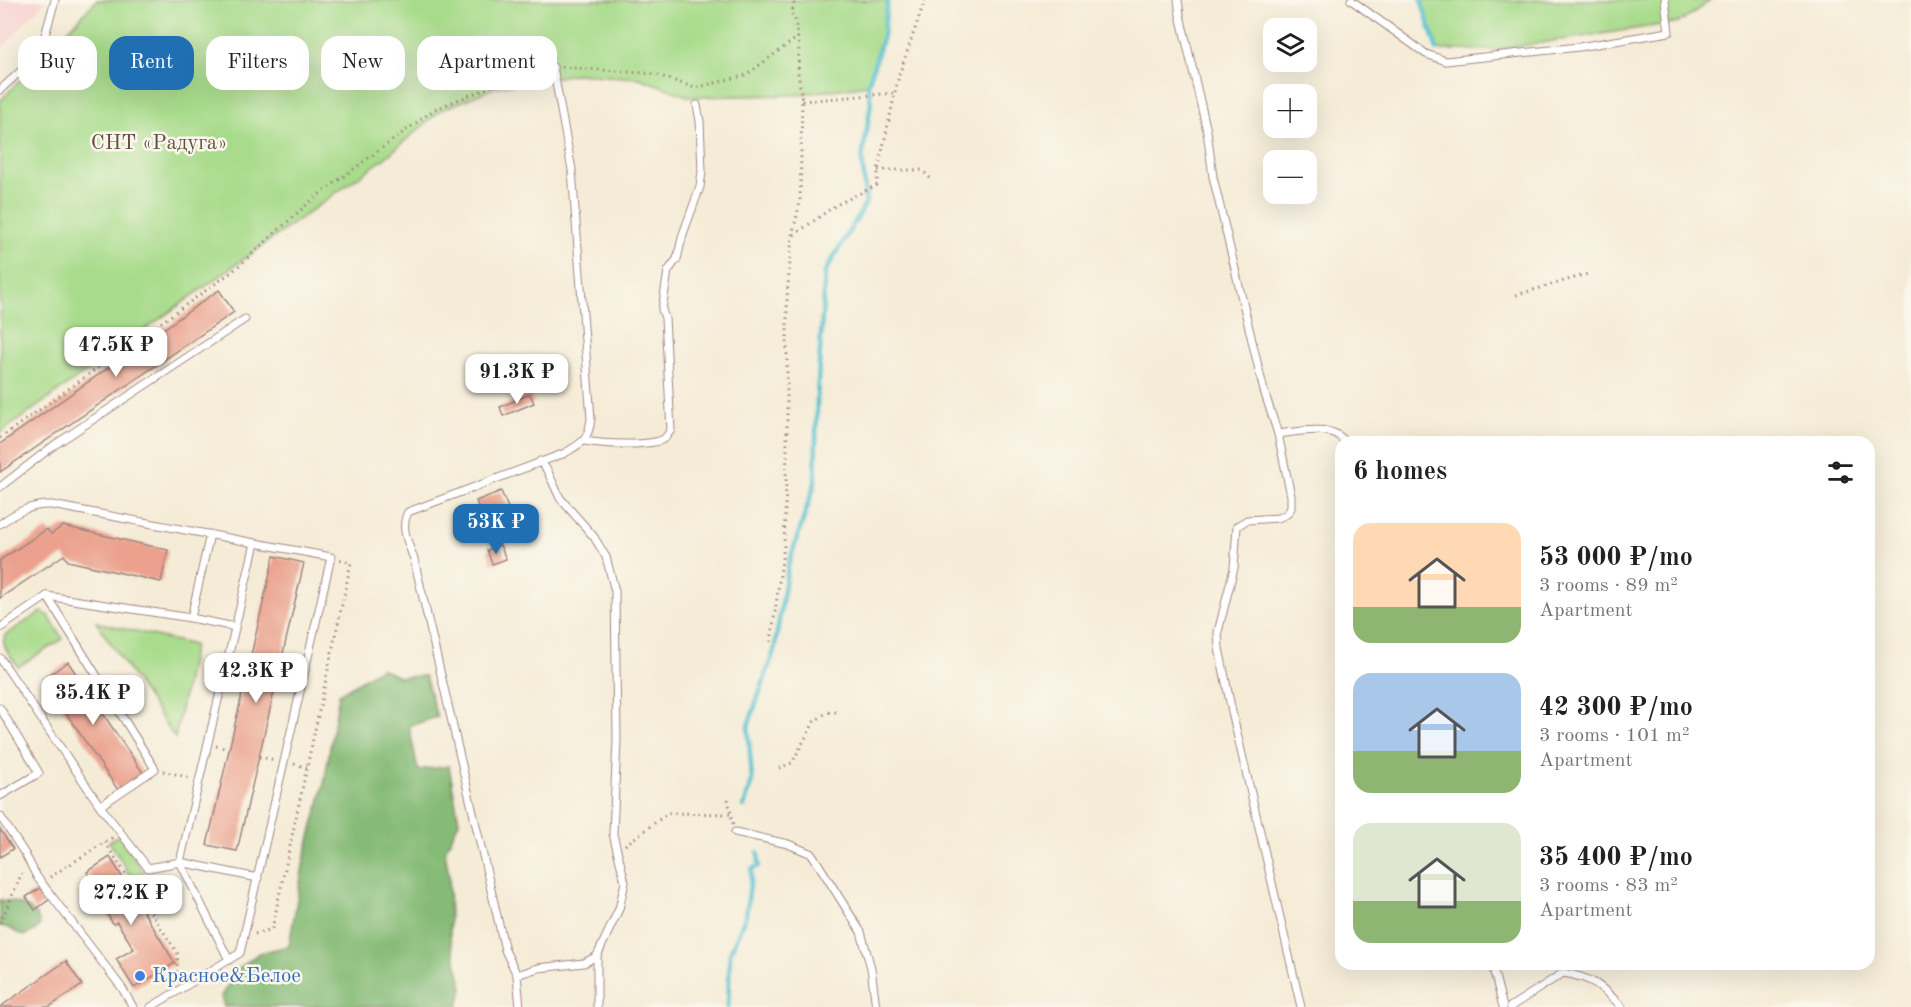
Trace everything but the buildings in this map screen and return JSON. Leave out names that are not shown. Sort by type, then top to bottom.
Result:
[{"type":"lane","points":[[0,90],[37,56],[55,0]]},
{"type":"lane","points":[[1351,0],[1426,54],[1446,62],[1579,47],[1669,32],[1665,0]]},
{"type":"lane","points":[[1179,1],[1182,26],[1208,131],[1213,177],[1264,392],[1278,434],[1292,496],[1291,508],[1287,514],[1278,518],[1247,520],[1237,526],[1234,567],[1218,632],[1219,648],[1234,721],[1301,1007]]},
{"type":"lane","points":[[520,1007],[517,975],[505,950],[414,559],[404,529],[404,518],[408,512],[565,453],[585,441],[589,432],[591,419],[572,170],[557,89]]},
{"type":"lane","points":[[585,441],[620,444],[660,440],[666,437],[671,430],[665,318],[662,310],[668,271],[677,260],[683,234],[700,187],[702,171],[697,105]]},
{"type":"lane","points":[[0,487],[53,446],[245,318]]},
{"type":"lane","points":[[1278,434],[1319,431],[1339,436]]},
{"type":"lane","points":[[540,462],[547,470],[560,498],[594,537],[606,557],[615,591],[617,740],[613,834],[625,882],[619,909],[597,956],[597,1007]]},
{"type":"lane","points":[[0,524],[13,515],[39,504],[52,505],[331,557],[240,953],[151,1007]]},
{"type":"lane","points":[[191,618],[210,534]]},
{"type":"lane","points":[[229,960],[180,862],[255,543]]},
{"type":"lane","points":[[0,628],[47,596],[235,627]]},
{"type":"lane","points":[[47,596],[155,769],[100,806]]},
{"type":"lane","points":[[0,658],[100,806],[148,868],[180,862],[258,878]]},
{"type":"lane","points":[[0,708],[39,773],[0,796]]},
{"type":"lane","points":[[0,816],[37,877],[134,1007]]},
{"type":"lane","points":[[735,832],[788,844],[812,854],[861,932],[871,968],[876,1007]]},
{"type":"lane","points":[[517,975],[537,968],[584,963],[597,956]]},
{"type":"lane","points":[[1494,970],[1503,1007]]},
{"type":"lane","points":[[1510,1007],[1563,973],[1585,976],[1601,987],[1622,1007]]},
{"type":"path","points":[[771,642],[784,545],[787,450],[787,298],[792,236],[800,202],[802,101],[798,73],[798,37],[795,19],[791,12],[794,0]]},
{"type":"path","points":[[792,236],[836,205],[877,185],[878,170],[899,75],[925,0]]},
{"type":"path","points":[[557,67],[655,74],[695,88],[746,75],[798,37]]},
{"type":"path","points":[[0,438],[232,271],[313,199],[435,109],[483,90]]},
{"type":"path","points":[[802,101],[895,93]]},
{"type":"path","points":[[878,170],[922,170],[931,179]]},
{"type":"path","points":[[1516,294],[1588,274]]},
{"type":"path","points":[[244,938],[272,929],[351,563],[331,557]]},
{"type":"path","points":[[779,768],[792,763],[814,722],[826,713],[836,712]]},
{"type":"path","points":[[155,769],[198,780]]},
{"type":"path","points":[[616,851],[668,813],[730,814],[728,799]]},
{"type":"path","points":[[42,882],[122,832]]},
{"type":"path","points":[[105,842],[178,954],[175,993]]},
{"type":"path","points":[[0,923],[18,887],[26,864],[25,854]]},
{"type":"shaded area","points":[[0,0],[46,0],[0,50]]},
{"type":"green space","name":"СНТ «Радуга»","points":[[97,0],[888,0],[883,36],[868,85],[795,95],[690,97],[639,78],[575,74],[557,77],[557,36],[417,36],[417,90],[489,90],[441,110],[385,158],[0,433],[0,101],[18,82],[18,90],[97,90],[97,36],[62,36]]},
{"type":"green space","points":[[1421,0],[1711,0],[1680,22],[1494,50],[1437,50]]},
{"type":"green space","points":[[41,612],[48,615],[63,639],[18,667],[5,647],[5,635]]},
{"type":"green space","points":[[96,622],[194,645],[175,738]]},
{"type":"green space","points":[[381,668],[399,677],[425,676],[437,717],[409,726],[418,770],[449,766],[459,822],[445,851],[449,876],[450,938],[463,988],[458,1006],[224,1007],[221,996],[238,969],[259,953],[289,946],[304,860],[324,784],[339,694]]},
{"type":"green space","points":[[120,835],[146,877],[135,884],[109,841]]},
{"type":"green space","points":[[0,900],[30,909],[40,925],[23,936],[0,926]]},
{"type":"waterway","points":[[744,806],[752,781],[748,726],[774,651],[788,566],[815,483],[817,398],[825,272],[866,203],[862,159],[871,103],[868,85],[883,36],[888,0]]},
{"type":"waterway","points":[[1421,0],[1437,50]]},
{"type":"waterway","points":[[728,1007],[730,953],[746,915],[752,869],[759,866],[758,852]]},
{"type":"place","name":"Красное&Белое","points":[[140,976]]}]
